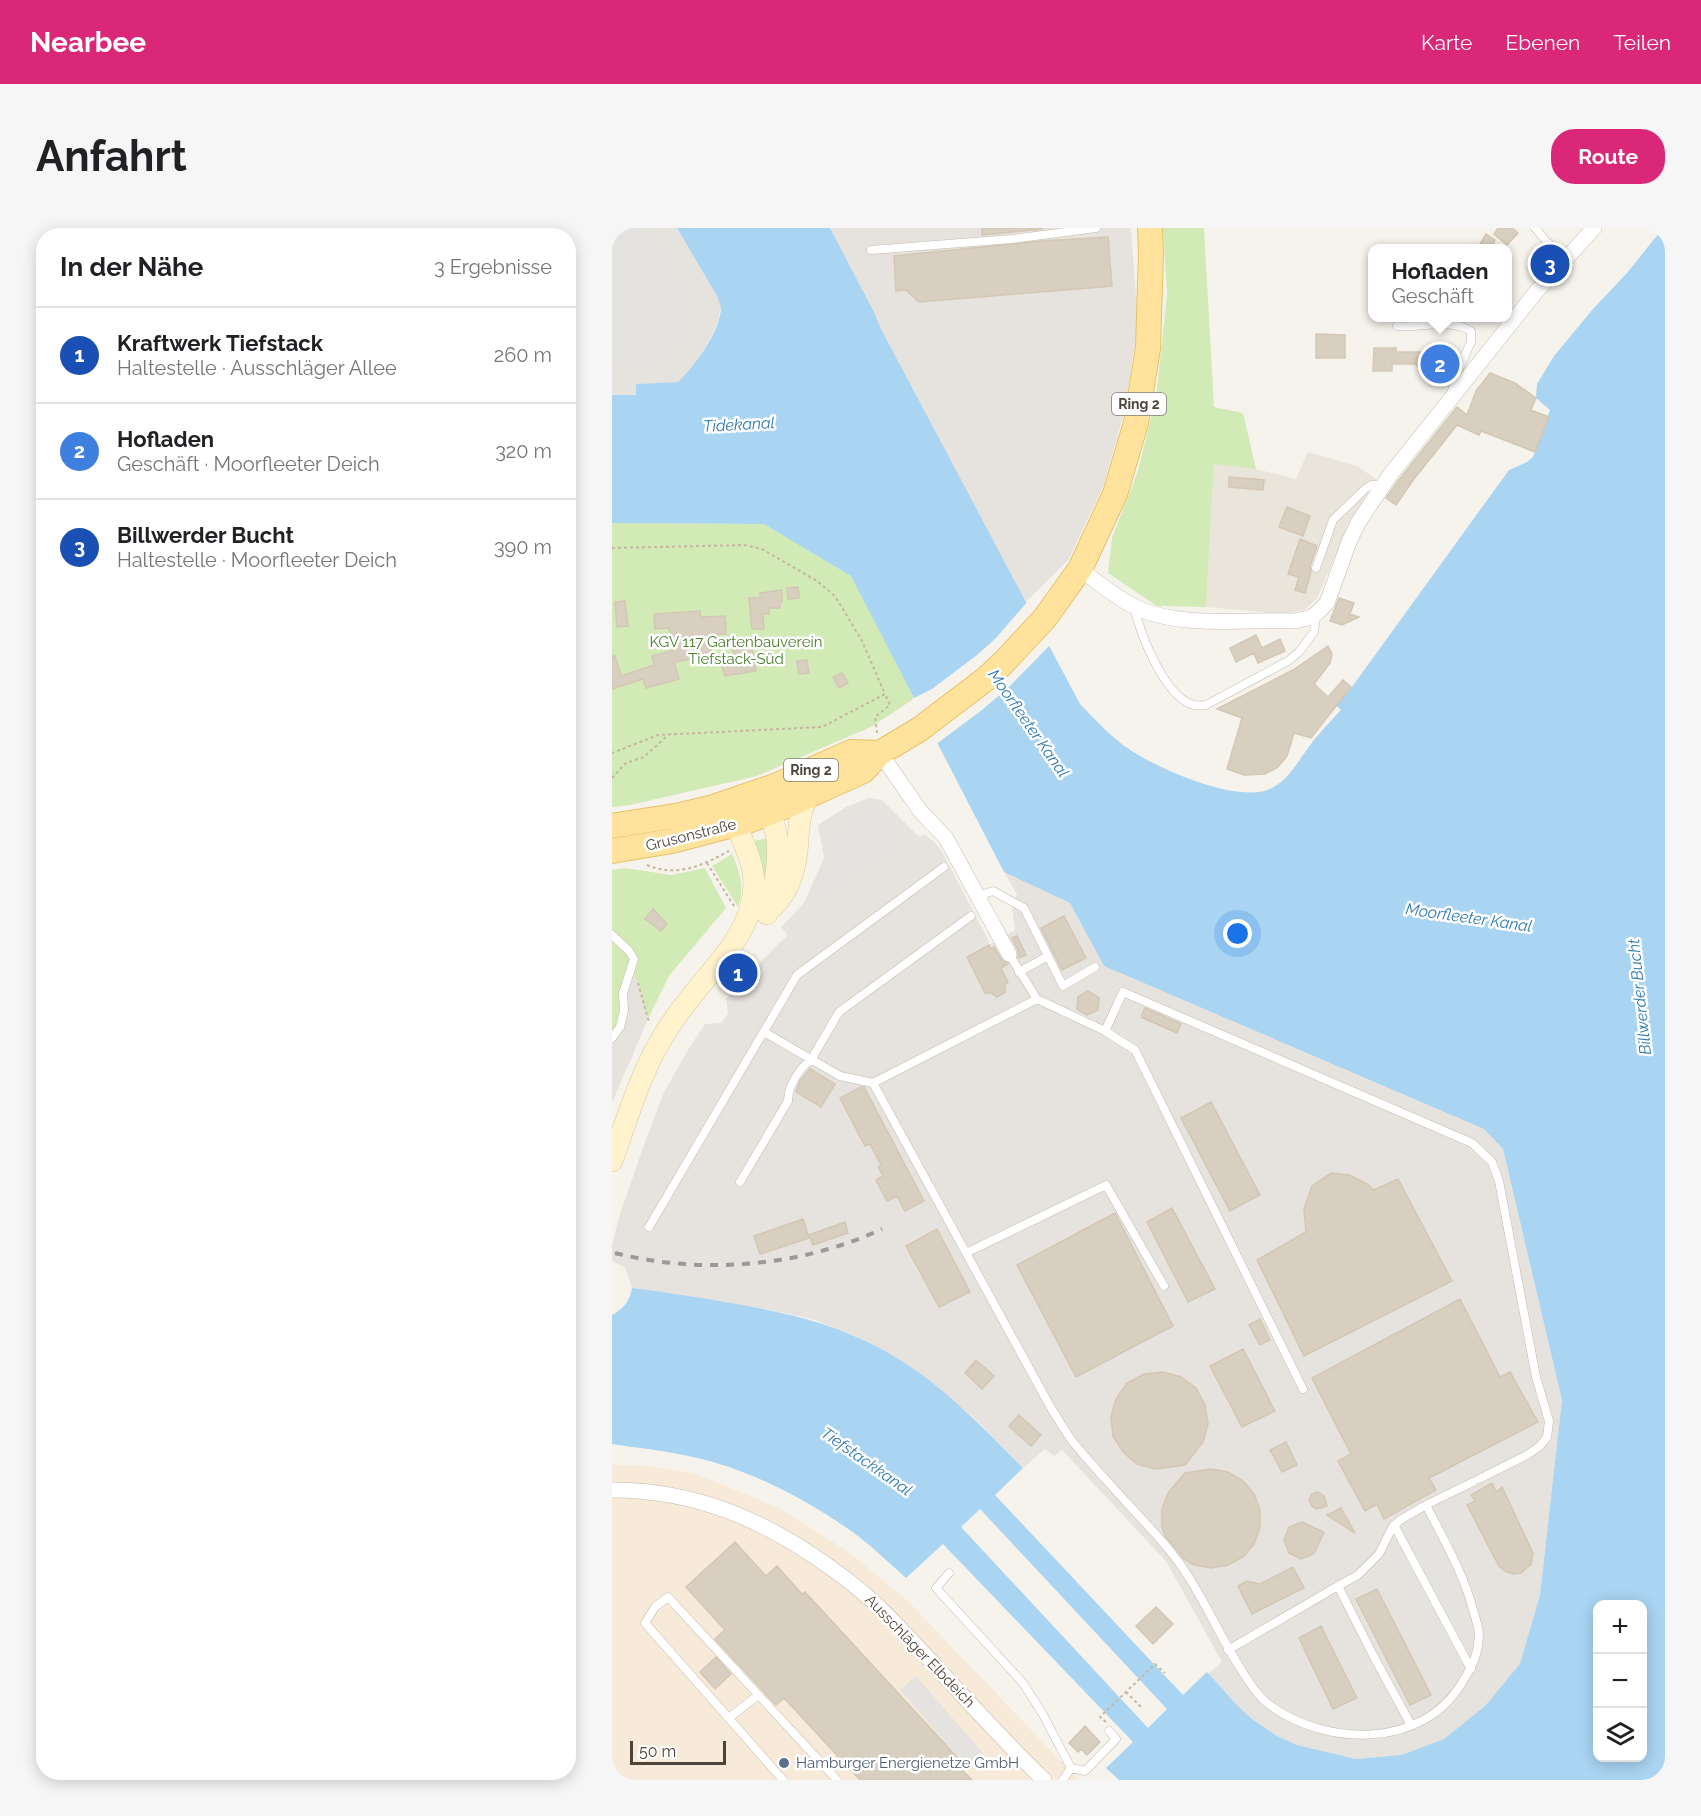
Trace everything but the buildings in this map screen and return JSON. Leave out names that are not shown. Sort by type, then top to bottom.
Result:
[{"type":"main road","name":"Ring 2","points":[[769,814],[863,771],[880,753],[944,712],[995,671],[1063,595],[1080,569],[1115,495],[1136,423],[1148,348],[1151,254],[1149,228]]},
{"type":"main road","name":"Ring 2","points":[[745,797],[781,784],[851,752],[880,753]]},
{"type":"main road","name":"Grusonstraße","points":[[612,826],[681,815],[745,797]]},
{"type":"main road","name":"Grusonstraße","points":[[612,851],[672,841],[769,814]]},
{"type":"street","points":[[1080,569],[1134,606],[1176,620],[1294,621],[1316,614],[1327,603],[1349,542],[1383,485],[1536,292],[1594,228]]},
{"type":"street","points":[[880,753],[921,812],[946,838],[1009,954]]},
{"type":"street","points":[[733,947],[745,924],[754,883],[749,857],[737,824],[737,811],[745,797],[757,803],[769,814],[776,829],[777,853],[774,888],[767,914]]},
{"type":"street","points":[[612,1161],[644,1073],[666,1032],[691,996],[733,947],[752,931],[780,900],[790,881],[797,855],[801,812],[808,797]]},
{"type":"street","name":"Ausschläger Elbdeich","points":[[612,1490],[662,1493],[702,1502],[764,1525],[801,1546],[852,1583],[886,1614],[1044,1780]]},
{"type":"lane","points":[[871,250],[1012,239],[1096,228]]},
{"type":"lane","points":[[1535,228],[1547,242],[1567,258]]},
{"type":"lane","points":[[1396,326],[1443,324],[1459,326],[1471,331],[1472,342],[1452,385],[1451,399]]},
{"type":"lane","points":[[1316,568],[1333,520],[1371,485],[1383,485]]},
{"type":"lane","points":[[1134,606],[1138,624],[1162,676],[1179,696],[1188,703],[1198,706],[1206,705],[1288,661],[1299,652],[1314,632],[1316,614]]},
{"type":"lane","points":[[649,1227],[796,975],[944,867]]},
{"type":"lane","points":[[978,896],[993,891],[1024,908],[1063,986],[1095,967]]},
{"type":"lane","points":[[740,1182],[788,1101],[788,1092],[804,1064],[811,1060],[839,1012],[971,916]]},
{"type":"lane","points":[[612,935],[634,959],[623,993],[624,1011],[620,1027],[612,1038]]},
{"type":"lane","points":[[1009,954],[1037,999],[1105,1031],[1135,1050],[1303,1389]]},
{"type":"lane","points":[[1019,972],[1048,956]]},
{"type":"lane","points":[[1105,1031],[1122,992],[1472,1143],[1492,1162],[1499,1181],[1536,1377],[1549,1421],[1547,1437],[1540,1446],[1527,1455],[1400,1520],[1394,1526],[1379,1554],[1358,1575],[1228,1650]]},
{"type":"lane","points":[[764,1032],[840,1076],[873,1083],[1037,999]]},
{"type":"lane","points":[[873,1083],[1051,1408],[1072,1440],[1163,1542],[1188,1576],[1228,1650],[1266,1702],[1298,1721],[1332,1732],[1366,1736],[1394,1732],[1419,1723],[1445,1706],[1458,1691],[1475,1661],[1479,1632],[1459,1570],[1426,1505]]},
{"type":"lane","points":[[966,1253],[1106,1185],[1164,1286]]},
{"type":"lane","points":[[1394,1526],[1471,1669]]},
{"type":"lane","points":[[949,1573],[936,1588],[1022,1682],[1041,1711],[1071,1768]]},
{"type":"lane","points":[[1338,1586],[1411,1725]]},
{"type":"lane","points":[[783,1780],[645,1623],[655,1607],[668,1597],[837,1780]]},
{"type":"lane","points":[[729,1718],[758,1695]]},
{"type":"lane","points":[[1071,1768],[1085,1771],[1116,1739],[1109,1731]]},
{"type":"lane","points":[[1063,1780],[1071,1768]]},
{"type":"path","points":[[612,548],[744,545],[762,549],[818,581],[835,596],[861,639],[890,705],[875,717]]},
{"type":"path","points":[[612,753],[658,735],[822,727],[885,694]]},
{"type":"path","points":[[612,777],[626,763],[644,757],[668,735]]},
{"type":"path","points":[[707,863],[745,924]]},
{"type":"path","points":[[632,969],[638,981],[648,1019],[666,1032]]},
{"type":"path","points":[[1100,1717],[1155,1664],[1165,1673]]},
{"type":"path","points":[[1126,1692],[1141,1707]]},
{"type":"shaded area","points":[[612,228],[677,228],[717,296],[721,307],[718,321],[709,341],[689,372],[678,382],[636,384],[636,395],[612,395]]},
{"type":"shaded area","points":[[612,228],[650,228],[695,314],[665,364],[612,365]]},
{"type":"shaded area","points":[[830,228],[1131,228],[1138,324],[1125,410],[1103,487],[1068,560],[1025,603],[881,329]]},
{"type":"shaded area","points":[[1308,452],[1357,466],[1376,479],[1349,523],[1317,599],[1304,610],[1282,614],[1206,607],[1214,463],[1256,469],[1296,479]]},
{"type":"shaded area","points":[[869,798],[882,800],[919,837],[925,834],[940,848],[989,941],[989,945],[1015,930],[1012,907],[1017,894],[1004,872],[1070,903],[1104,966],[1484,1129],[1503,1149],[1562,1400],[1540,1595],[1521,1664],[1485,1706],[1444,1739],[1403,1755],[1356,1759],[1297,1745],[1277,1736],[1252,1719],[1208,1674],[1222,1662],[1166,1561],[1062,1450],[1054,1456],[1045,1449],[1023,1468],[974,1418],[934,1385],[860,1338],[815,1320],[767,1309],[632,1288],[624,1267],[612,1261],[612,1245],[619,1217],[664,1092],[705,1024],[721,1023],[728,1014],[726,999],[788,935],[781,927],[804,903],[824,858],[818,825],[846,807]]},
{"type":"shaded area","points":[[875,801],[899,827],[885,839],[894,849],[818,900],[813,894],[828,856],[824,845]]},
{"type":"shaded area","points":[[632,969],[638,981],[648,1019],[612,1103],[612,1038],[623,993]]},
{"type":"shaded area","points":[[612,1465],[638,1465],[694,1473],[781,1509],[847,1551],[909,1602],[1079,1780],[612,1780]]},
{"type":"shaded area","points":[[1448,1502],[1470,1532],[1440,1549],[1457,1582],[1448,1589],[1469,1635],[1461,1664],[1447,1681],[1425,1641],[1436,1634],[1393,1548],[1406,1528]]},
{"type":"shaded area","points":[[916,1676],[982,1752],[966,1766],[900,1690]]},
{"type":"green space","points":[[1163,228],[1204,228],[1214,407],[1243,413],[1256,469],[1214,464],[1206,607],[1157,606],[1108,573],[1112,538],[1138,471],[1156,397],[1167,295]]},
{"type":"green space","name":"KGV 117 Gartenbauverein Tiefstack-Süd","points":[[612,523],[765,524],[851,576],[915,698],[871,727],[757,776],[630,805],[612,807]]},
{"type":"green space","points":[[771,837],[770,871],[760,895],[759,859],[755,841]]},
{"type":"green space","points":[[732,854],[741,880],[738,907],[712,866]]},
{"type":"green space","points":[[626,868],[671,875],[705,868],[726,908],[669,976],[648,1019],[638,981],[632,970],[623,993],[624,1011],[612,1038],[612,870]]},
{"type":"water","points":[[677,228],[830,228],[881,329],[1080,704],[1117,740],[1153,763],[1218,788],[1239,792],[1257,792],[1272,788],[1292,770],[1341,710],[1336,705],[1349,691],[1509,470],[1533,457],[1550,410],[1536,398],[1537,384],[1554,356],[1665,228],[1665,1780],[1119,1780],[1106,1768],[1133,1742],[943,1544],[906,1578],[840,1523],[780,1488],[715,1462],[663,1451],[612,1444],[612,1315],[625,1304],[632,1288],[762,1309],[830,1326],[852,1335],[895,1357],[930,1381],[962,1408],[1023,1468],[995,1495],[1183,1695],[1207,1672],[1252,1719],[1277,1736],[1297,1745],[1356,1759],[1402,1755],[1444,1739],[1485,1706],[1520,1664],[1540,1595],[1562,1400],[1503,1149],[1484,1129],[1104,966],[1070,903],[1004,872],[851,576],[764,524],[612,523],[612,395],[636,395],[636,384],[678,382],[699,358],[711,338],[721,306]],"holes":[[[980,1509],[1167,1709],[1148,1728],[961,1527]]]},
{"type":"pier","points":[[1028,601],[1052,643],[1010,686],[935,745],[912,699],[932,689],[977,655],[996,638]]},
{"type":"railway","points":[[615,1253],[682,1264],[750,1264],[818,1252],[882,1229]]},
{"type":"place","name":"Billwerder Bucht","points":[[1550,264]]},
{"type":"place","name":"Hofladen","points":[[1440,364]]},
{"type":"place","name":"Kraftwerk Tiefstack","points":[[738,973]]},
{"type":"place","name":"Hamburger Energienetze GmbH","points":[[784,1763]]},
{"type":"water label","name":"Tidekanal","points":[[739,424]]},
{"type":"water label","name":"Moorfleeter Kanal","points":[[1029,723]]},
{"type":"water label","name":"Moorfleeter Kanal","points":[[1469,917]]},
{"type":"water label","name":"Tiefstackkanal","points":[[867,1461]]}]
